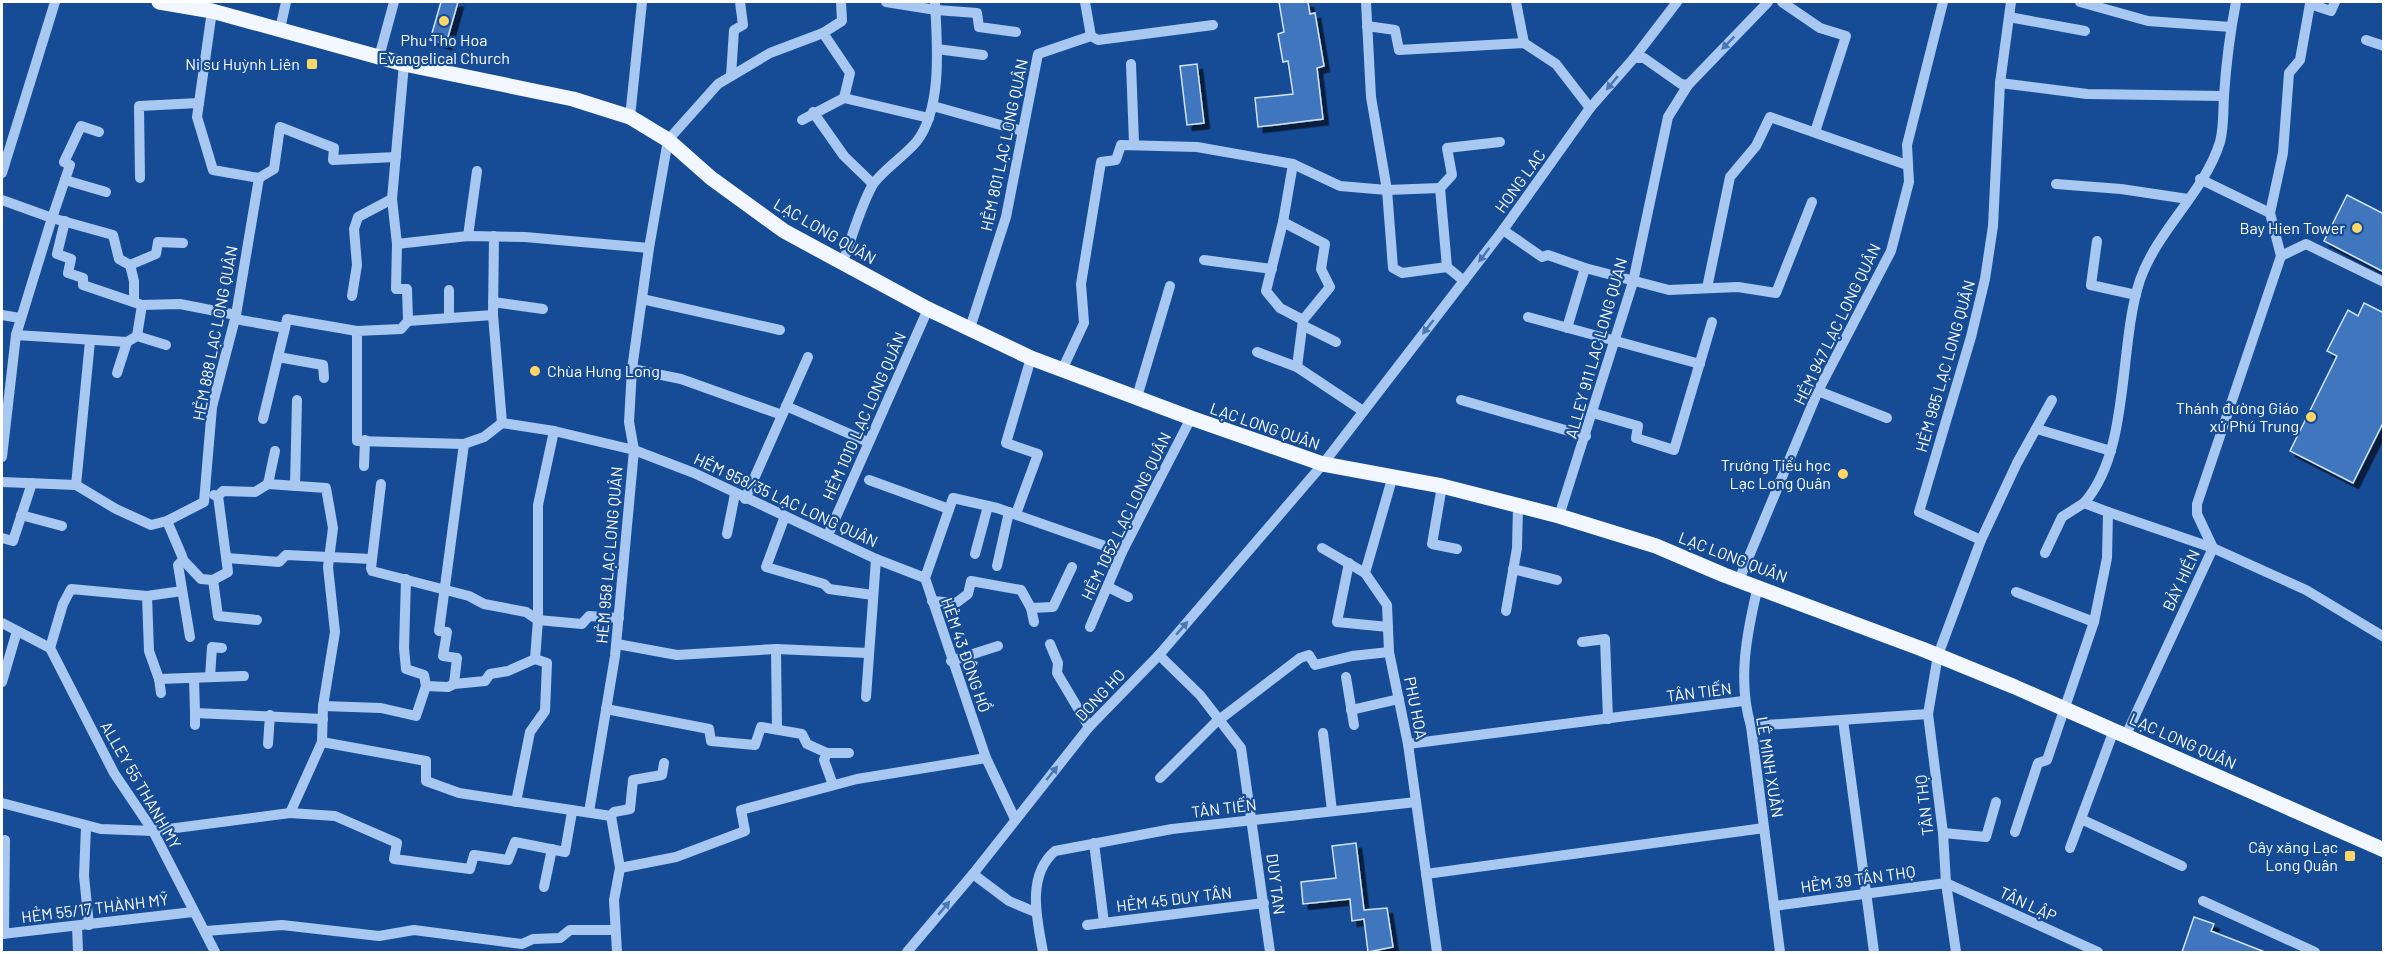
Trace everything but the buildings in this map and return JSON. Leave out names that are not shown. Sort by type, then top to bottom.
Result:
[{"type":"main road","name":"LẠC LONG QUÂN","points":[[159,2],[182,4],[212,11],[404,64],[573,99],[630,117],[668,140],[711,178],[784,231],[928,309],[1031,358],[1323,465],[1442,486],[1559,516],[1656,546],[1938,655],[2120,732],[2384,850]]},
{"type":"street","points":[[2,167],[55,2]]},
{"type":"street","points":[[280,29],[286,2]]},
{"type":"street","points":[[379,57],[394,2]]},
{"type":"street","points":[[731,76],[734,30],[742,25],[740,2]]},
{"type":"street","points":[[668,140],[718,84],[770,53],[823,33],[842,21],[841,2]]},
{"type":"street","points":[[886,2],[936,6],[977,13],[979,27],[1016,32]]},
{"type":"street","points":[[1085,2],[1090,36],[1098,40],[1213,25]]},
{"type":"street","points":[[1366,2],[1371,97],[1387,190],[1393,268],[1402,273],[1447,267]]},
{"type":"street","points":[[1516,2],[1524,44]]},
{"type":"street","name":"HONG LAC","points":[[1323,465],[1503,230],[1590,108],[1634,58],[1677,2]]},
{"type":"street","points":[[1634,58],[1644,58],[1681,84],[1688,85],[1768,2]]},
{"type":"street","points":[[1782,2],[1820,28],[1846,36],[1815,132]]},
{"type":"street","name":"HẺM 947 LẠC LONG QUÂN","points":[[1739,580],[1818,391],[1891,251],[1909,182],[1907,144],[1943,2]]},
{"type":"street","name":"HẺM 985 LẠC LONG QUÂN","points":[[1981,540],[1919,512],[1971,337],[1985,279],[1993,226],[2000,83],[2011,2]]},
{"type":"street","points":[[2080,2],[2148,21],[2231,27]]},
{"type":"street","points":[[2045,553],[2062,517],[2084,503],[2098,484],[2111,451],[2136,295],[2153,252],[2188,199],[2220,141],[2231,27],[2236,2]]},
{"type":"street","points":[[2213,548],[2197,514],[2199,493],[2281,256],[2270,213],[2283,153],[2289,73],[2300,60],[2307,3],[2331,11],[2335,2]]},
{"type":"street","points":[[630,117],[639,3]]},
{"type":"street","points":[[842,264],[873,184],[907,153],[919,138],[929,118],[933,106],[937,49],[936,6]]},
{"type":"street","points":[[212,11],[197,117],[213,170],[259,178],[274,170],[280,127],[334,148],[333,160],[396,157]]},
{"type":"street","points":[[2009,17],[2085,31]]},
{"type":"street","points":[[1367,26],[1395,30],[1399,50],[1524,44],[1556,64],[1590,108]]},
{"type":"street","points":[[823,33],[850,73],[844,98]]},
{"type":"street","name":"HẺM 801 LẠC LONG QUÂN","points":[[970,328],[1006,217],[1038,54],[1090,36]]},
{"type":"street","points":[[2366,40],[2384,46]]},
{"type":"street","points":[[937,49],[983,55]]},
{"type":"street","points":[[263,419],[287,319],[357,331],[401,329],[408,321],[407,289],[396,289],[397,244],[392,199],[404,64]]},
{"type":"street","points":[[1131,64],[1134,143]]},
{"type":"street","points":[[2000,83],[2087,94],[2224,96]]},
{"type":"street","name":"ALLEY 911 LAC LONG QUAN","points":[[1559,516],[1633,282],[1665,126],[1672,109],[1688,85]]},
{"type":"street","points":[[802,120],[813,112],[844,98],[929,118]]},
{"type":"street","points":[[140,178],[139,106],[199,103]]},
{"type":"street","points":[[933,106],[1022,131]]},
{"type":"street","points":[[813,112],[844,156],[873,184]]},
{"type":"street","points":[[1707,288],[1730,177],[1756,146],[1770,117],[1815,132],[1854,149],[1907,165]]},
{"type":"street","points":[[2,457],[16,335],[70,165],[64,162],[81,126],[99,132]]},
{"type":"street","name":"HẺM 958 LẠC LONG QUÂN","points":[[589,812],[617,644],[634,450],[629,422],[632,369],[649,248],[668,140]]},
{"type":"street","points":[[1062,370],[1084,323],[1081,284],[1101,162],[1116,160],[1121,145],[1134,143],[1197,147],[1293,164],[1340,186],[1387,190],[1440,188],[1452,175],[1447,148],[1500,142]]},
{"type":"street","points":[[1293,164],[1283,222],[1266,291],[1280,309],[1336,342]]},
{"type":"street","points":[[468,236],[477,171]]},
{"type":"street","name":"HẺM 888 LẠC LONG QUÂN","points":[[205,498],[212,407],[235,317],[259,178]]},
{"type":"street","points":[[2200,179],[2270,213]]},
{"type":"street","points":[[65,180],[106,192]]},
{"type":"street","points":[[2056,184],[2188,199]]},
{"type":"street","points":[[1440,188],[1447,267],[1464,281]]},
{"type":"street","points":[[352,296],[357,265],[354,228],[358,217],[392,199]]},
{"type":"street","points":[[2,200],[52,218],[113,235],[119,258],[130,265],[138,303],[132,339],[117,373]]},
{"type":"street","points":[[1503,230],[1542,257],[1548,255],[1633,282],[1669,290],[1738,287],[1776,293],[1812,202]]},
{"type":"street","points":[[65,221],[57,254],[72,259],[68,273],[83,278],[83,285],[138,303],[180,304],[285,328]]},
{"type":"street","points":[[1283,222],[1325,244],[1321,268],[1330,287],[1304,323],[1297,367]]},
{"type":"street","points":[[397,244],[468,236],[494,236],[649,248]]},
{"type":"street","points":[[361,440],[464,444],[484,437],[502,423],[493,315],[494,236]]},
{"type":"street","points":[[2097,241],[2091,285],[2136,295]]},
{"type":"street","points":[[130,265],[156,254],[158,242],[183,243]]},
{"type":"street","points":[[2281,256],[2306,244],[2384,282]]},
{"type":"street","points":[[1204,260],[1272,269]]},
{"type":"street","points":[[1567,328],[1585,268]]},
{"type":"street","points":[[1137,397],[1170,286]]},
{"type":"street","points":[[449,290],[449,318]]},
{"type":"street","points":[[642,299],[780,330]]},
{"type":"street","points":[[493,302],[543,309]]},
{"type":"street","name":"HẺM 1010 LẠC LONG QUÂN","points":[[828,535],[928,309]]},
{"type":"street","points":[[2,315],[20,318]]},
{"type":"street","points":[[408,321],[493,315]]},
{"type":"street","points":[[1528,316],[1700,364]]},
{"type":"street","points":[[1593,413],[1638,426],[1636,438],[1674,450],[1712,322]]},
{"type":"street","points":[[357,331],[364,466]]},
{"type":"street","points":[[16,335],[90,341],[132,339],[166,345]]},
{"type":"street","points":[[76,485],[90,341]]},
{"type":"street","points":[[1257,352],[1297,367],[1363,411]]},
{"type":"street","points":[[278,357],[323,365],[324,378]]},
{"type":"street","points":[[727,534],[740,497],[808,357]]},
{"type":"street","points":[[997,566],[1013,513],[1038,454],[1006,443],[1031,358]]},
{"type":"street","points":[[632,369],[681,379],[784,410],[868,442]]},
{"type":"street","points":[[1818,391],[1887,418]]},
{"type":"street","points":[[295,486],[297,400]]},
{"type":"street","points":[[1461,400],[1586,436]]},
{"type":"street","points":[[1938,655],[1981,540],[2017,463],[2052,400]]},
{"type":"street","name":"HẺM 1052 LẠC LONG QUÂN","points":[[1089,627],[1122,552],[1191,418]]},
{"type":"street","name":"HẺM 958/35 LẠC LONG QUÂN","points":[[502,423],[554,431],[634,450],[694,473],[740,497],[828,535],[876,559],[925,578]]},
{"type":"street","points":[[2037,429],[2111,451]]},
{"type":"street","points":[[535,659],[538,620],[538,505],[554,431]]},
{"type":"street","points":[[454,684],[457,658],[442,656],[447,632],[439,631],[464,444]]},
{"type":"street","points":[[268,484],[275,451]]},
{"type":"street","name":"DONG HO","points":[[906,952],[973,874],[1089,728],[1159,654],[1323,465]]},
{"type":"street","points":[[1322,548],[1365,573],[1392,479]]},
{"type":"street","points":[[869,480],[949,510]]},
{"type":"street","points":[[2,482],[76,485],[116,509],[151,525],[167,521],[205,498],[218,496],[223,491],[255,492],[268,484],[326,488],[333,528],[329,556],[335,632],[323,706],[322,742],[290,813]]},
{"type":"street","points":[[2,538],[13,541],[32,483]]},
{"type":"street","points":[[381,484],[372,571],[469,596],[484,604],[526,612],[538,620],[582,624],[589,616],[619,618]]},
{"type":"street","points":[[1442,486],[1432,544],[1457,549]]},
{"type":"street","points":[[167,521],[183,560],[201,579],[213,580],[228,572],[218,496]]},
{"type":"street","points":[[925,578],[952,498],[1013,513],[1122,552]]},
{"type":"street","points":[[2084,503],[2213,548]]},
{"type":"street","points":[[975,554],[988,506]]},
{"type":"street","points":[[1506,611],[1513,569],[1518,506]]},
{"type":"street","points":[[2015,832],[2038,763],[2047,760],[2094,622],[2107,558],[2108,512]]},
{"type":"street","points":[[21,515],[62,526]]},
{"type":"street","points":[[784,516],[766,567],[824,584],[829,589],[873,595]]},
{"type":"street","name":"BẢY HIỀN","points":[[2070,848],[2080,819],[2120,732],[2213,548],[2306,591],[2384,637]]},
{"type":"street","points":[[227,558],[279,562],[286,555],[372,559]]},
{"type":"street","points":[[866,697],[876,559]]},
{"type":"street","points":[[183,560],[178,565],[190,637]]},
{"type":"street","points":[[1349,563],[1337,622],[1388,627]]},
{"type":"street","points":[[1031,608],[1053,607],[1072,567]]},
{"type":"street","points":[[1513,569],[1557,580]]},
{"type":"street","name":"PHU HOA","points":[[1365,573],[1387,605],[1389,652],[1408,744],[1437,952]]},
{"type":"street","name":"HẺM 43 ĐÔNG HỒ","points":[[925,578],[951,661],[986,758],[1015,819]]},
{"type":"street","points":[[323,706],[381,708],[416,716],[426,686],[424,675],[406,669],[404,648],[406,579]]},
{"type":"street","points":[[213,580],[218,616],[257,620]]},
{"type":"street","points":[[932,601],[956,603],[968,594],[971,581],[1021,590],[1031,608],[1034,622]]},
{"type":"street","name":"LÊ MINH XUÂN","points":[[1758,586],[1746,647],[1743,701],[1751,726],[1780,952]]},
{"type":"street","points":[[1108,587],[1128,597]]},
{"type":"street","points":[[2,623],[50,648],[63,604],[71,589],[147,596],[182,591]]},
{"type":"street","points":[[2016,592],[2094,622]]},
{"type":"street","points":[[147,596],[149,651],[159,678],[161,693]]},
{"type":"street","points":[[2,682],[17,631]]},
{"type":"street","points":[[1582,642],[1605,639],[1608,718]]},
{"type":"street","points":[[617,644],[677,655],[776,649],[868,653]]},
{"type":"street","points":[[1050,644],[1058,663],[1057,673],[1089,728]]},
{"type":"street","points":[[951,661],[998,646]]},
{"type":"street","points":[[210,677],[212,647],[222,648]]},
{"type":"street","name":"ALLEY 55 THANH MY","points":[[50,648],[114,772],[153,831],[215,952]]},
{"type":"street","points":[[776,649],[777,729]]},
{"type":"street","points":[[1160,778],[1219,720],[1309,654],[1315,665],[1352,656],[1389,652]]},
{"type":"street","name":"DUY TAN","points":[[1159,654],[1200,695],[1241,748],[1270,952]]},
{"type":"street","name":"TÂN THỌ","points":[[1938,655],[1928,714],[1943,833],[1946,883],[1956,952]]},
{"type":"street","points":[[426,686],[448,687],[454,684],[485,681],[490,674],[508,670],[535,659],[547,663],[545,711],[530,732],[516,802]]},
{"type":"street","points":[[159,678],[244,676]]},
{"type":"street","points":[[1346,677],[1354,725]]},
{"type":"street","points":[[194,678],[195,726]]},
{"type":"street","points":[[1351,710],[1399,699]]},
{"type":"street","name":"TÂN TIẾN","points":[[1408,744],[1743,701]]},
{"type":"street","points":[[606,710],[709,729],[711,741],[755,745],[761,727],[802,734],[807,744],[827,753],[849,753]]},
{"type":"street","points":[[195,713],[323,719]]},
{"type":"street","points":[[1751,726],[1928,714]]},
{"type":"street","points":[[268,744],[270,716]]},
{"type":"street","points":[[1843,720],[1874,952]]},
{"type":"street","points":[[1323,734],[1332,811]]},
{"type":"street","points":[[322,742],[426,761],[426,781],[459,793],[572,812],[612,816]]},
{"type":"street","points":[[827,753],[824,759],[833,785]]},
{"type":"street","points":[[620,868],[676,857],[745,831],[741,810],[857,779],[986,758]]},
{"type":"street","points":[[617,952],[614,900],[620,868],[612,816],[614,812],[630,809],[633,780],[662,775],[664,763]]},
{"type":"street","name":"TÂN TIẾN","points":[[1035,912],[1038,877],[1042,864],[1055,851],[1172,829],[1416,802]]},
{"type":"street","points":[[1943,833],[1986,837],[1996,802]]},
{"type":"street","points":[[2,803],[86,827],[153,831],[290,813],[335,816],[397,843],[394,859],[470,869],[474,855],[508,860],[515,843],[565,852],[572,812]]},
{"type":"street","points":[[2080,819],[2182,866]]},
{"type":"street","points":[[78,952],[83,925],[86,827]]},
{"type":"street","points":[[1426,874],[1764,828]]},
{"type":"street","points":[[3,934],[5,840]]},
{"type":"street","points":[[1094,843],[1093,887],[1104,923]]},
{"type":"street","points":[[544,887],[552,849]]},
{"type":"street","points":[[973,874],[1009,901],[1035,912],[1043,952]]},
{"type":"street","name":"HẺM 39 TÂN THỌ","points":[[1774,906],[1946,883]]},
{"type":"street","name":"TÂN LẬP","points":[[1946,883],[2098,952]]},
{"type":"street","points":[[2203,901],[2303,950],[2315,952]]},
{"type":"street","name":"HẺM 45 DUY TÂN","points":[[1088,925],[1264,903]]},
{"type":"street","name":"HẺM 55/17 THÀNH MỸ","points":[[3,934],[193,912]]},
{"type":"street","points":[[206,931],[282,925],[380,936],[414,930],[522,944],[533,939],[560,938],[570,930],[614,930]]},
{"type":"place","name":"Phu Tho Hoa Evangelical Church","points":[[444,21]]},
{"type":"place","name":"Ni sư Huỳnh Liên","points":[[312,64]]},
{"type":"place","name":"Bay Hien Tower","points":[[2357,228]]},
{"type":"place","name":"Chùa Hưng Long","points":[[535,371]]},
{"type":"place","name":"Thánh đường Giáo xứ Phú Trung","points":[[2311,417]]},
{"type":"place","name":"Trường Tiểu học Lạc Long Quân","points":[[1843,474]]},
{"type":"place","name":"Cây xăng Lạc Long Quân","points":[[2350,856]]}]
